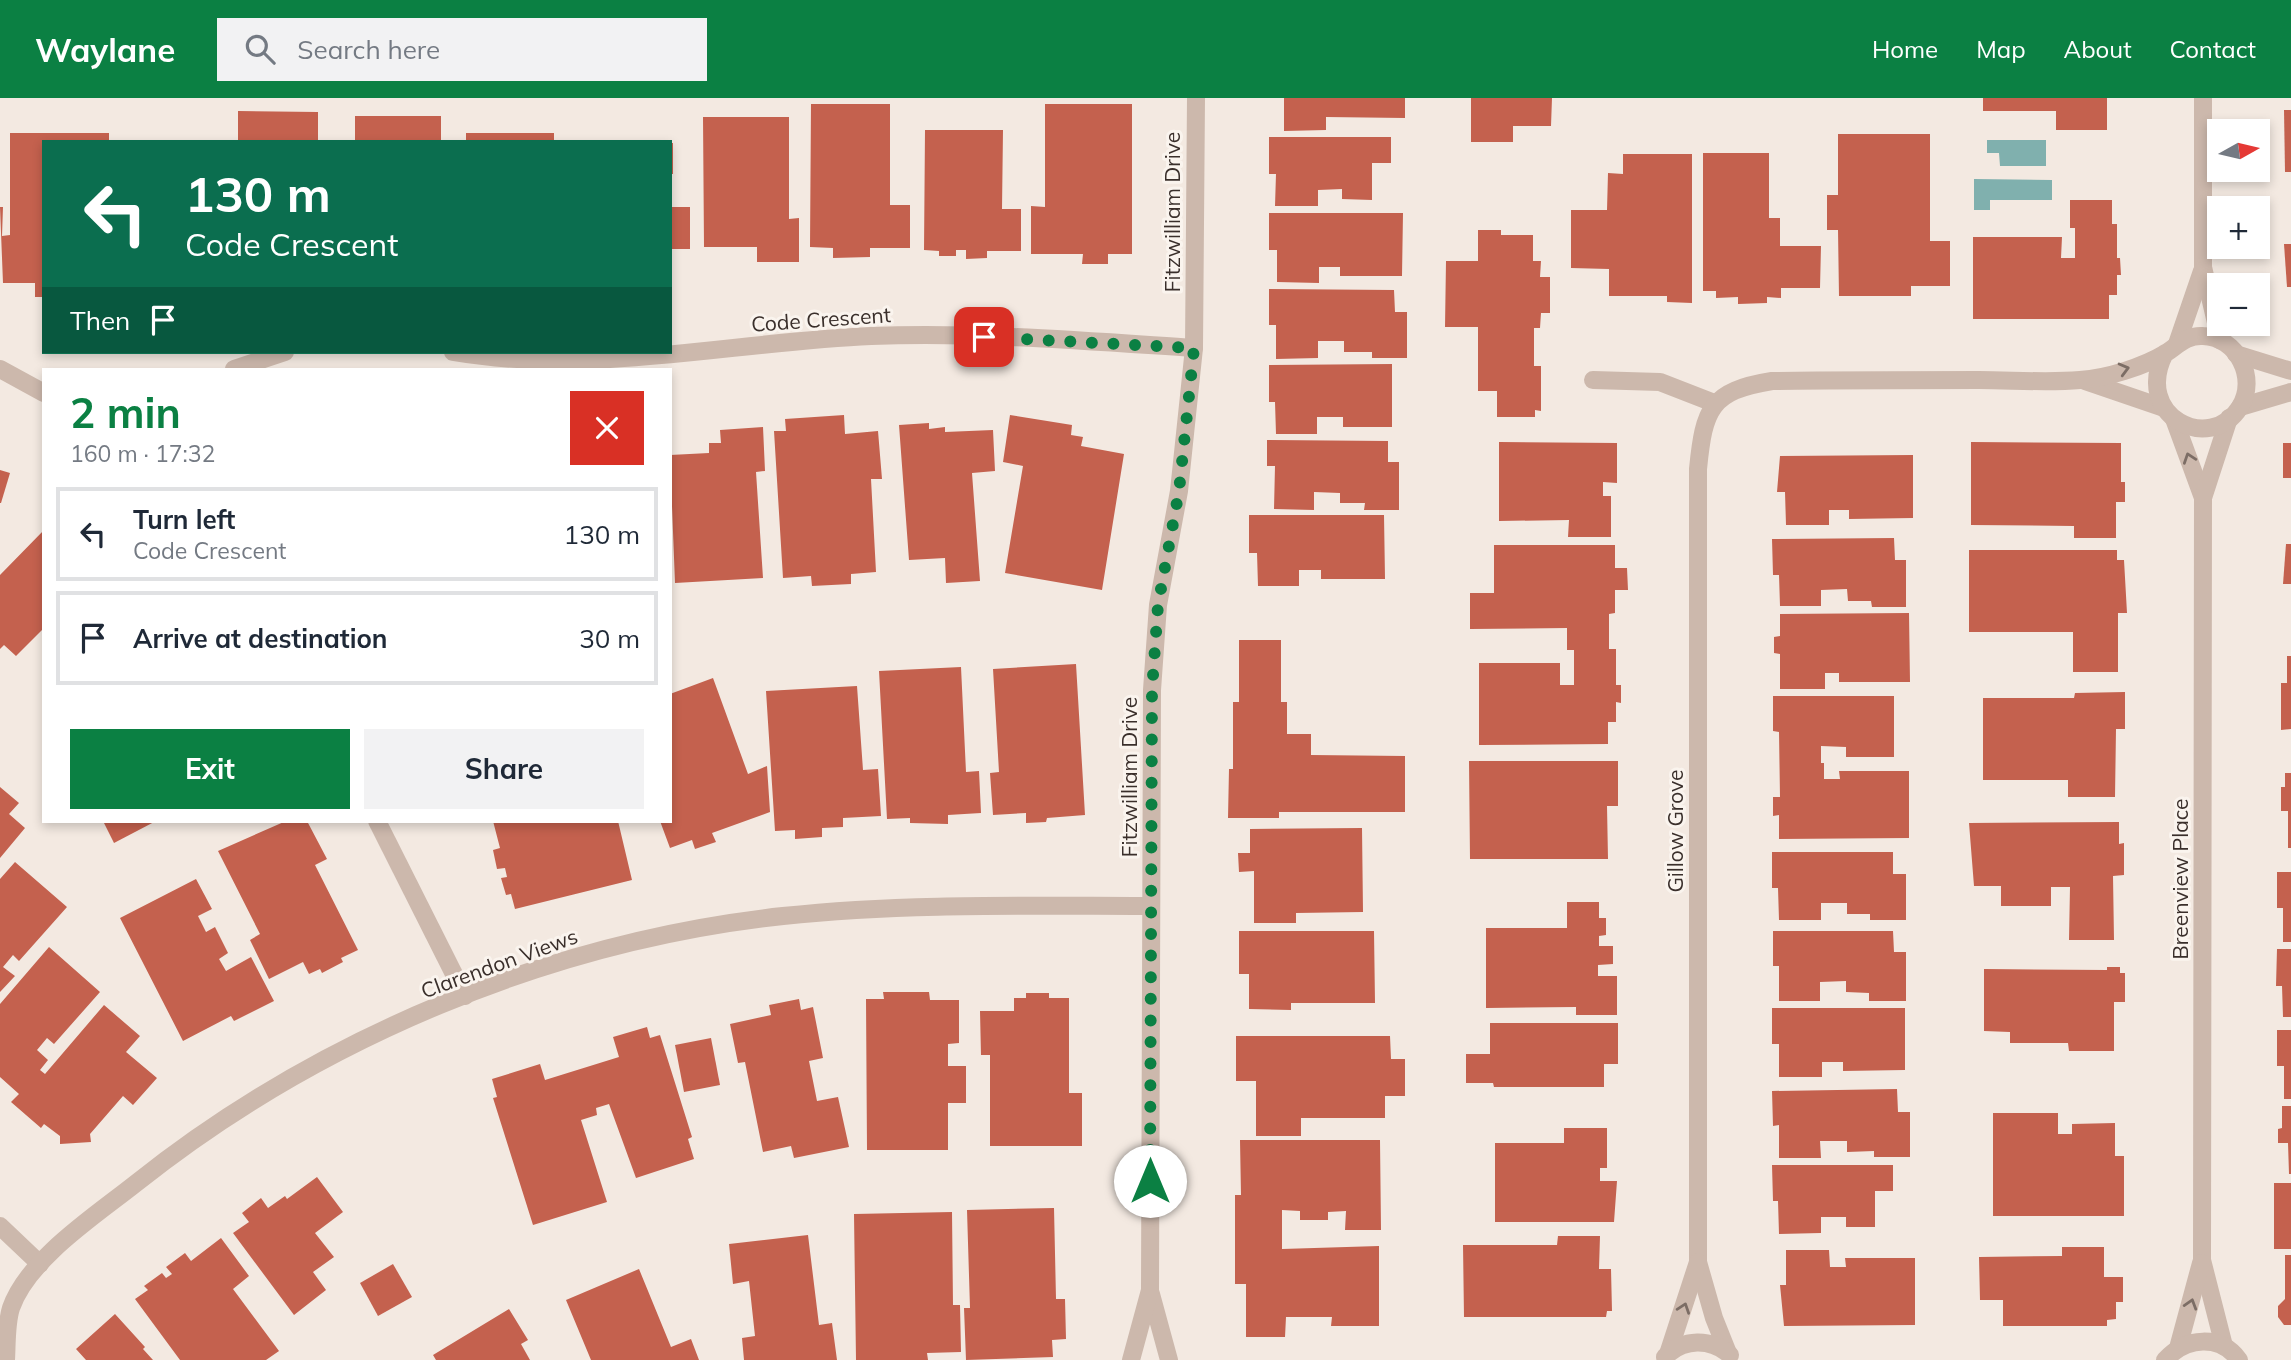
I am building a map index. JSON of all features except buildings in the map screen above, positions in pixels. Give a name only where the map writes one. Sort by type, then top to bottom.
[{"type":"street","name":"Fitzwilliam Drive","points":[[1131,1360],[1150,1290],[1152,690],[1157,629],[1189,419],[1194,348],[1196,98]]},
{"type":"street","points":[[2203,98],[2203,267],[2220,340]]},
{"type":"street","points":[[2169,414],[2157,395],[2156,380],[2203,267]]},
{"type":"street","name":"Code Crescent","points":[[471,354],[524,360],[605,362],[871,336],[1009,337],[1194,348]]},
{"type":"street","points":[[1592,380],[1660,382],[1714,403],[1739,386],[1772,380],[2081,380],[2133,367],[2171,348],[2204,336],[2220,340],[2236,354],[2247,376],[2246,392],[2235,413]]},
{"type":"street","points":[[237,368],[279,354]]},
{"type":"street","points":[[2236,354],[2291,371]]},
{"type":"street","points":[[0,369],[42,392]]},
{"type":"street","points":[[2081,380],[2201,428],[2216,426],[2235,413],[2291,392]]},
{"type":"street","name":"Gillow Grove","points":[[1714,403],[1702,431],[1698,469],[1698,1262],[1714,1318],[1734,1358]]},
{"type":"street","name":"Breenview Place","points":[[2224,1346],[2202,1260],[2203,498],[2235,413]]},
{"type":"street","name":"Breenview Place","points":[[2169,414],[2203,498]]},
{"type":"street","points":[[378,823],[466,996]]},
{"type":"street","name":"Clarendon Views","points":[[6,1360],[11,1309],[22,1286],[40,1264],[74,1233],[163,1161],[307,1070],[371,1037],[466,996],[530,972],[643,940],[783,916],[961,906],[1151,906]]},
{"type":"street","points":[[0,1226],[40,1264]]},
{"type":"street","name":"Breenview Place","points":[[2168,1356],[2202,1260]]},
{"type":"street","name":"Gillow Grove","points":[[1665,1357],[1698,1262]]},
{"type":"street","name":"Fitzwilliam Drive","points":[[1150,1290],[1169,1360]]},
{"type":"street","points":[[2168,1356],[2201,1341],[2224,1346],[2239,1360]]},
{"type":"street","points":[[1665,1357],[1680,1346],[1694,1342],[1709,1343],[1734,1358]]},
{"type":"water","points":[[1987,140],[2046,140],[2046,166],[2000,166],[1999,153],[1987,153]]},
{"type":"water","points":[[1974,179],[2052,180],[2052,200],[1990,200],[1990,210],[1974,210]]},
{"type":"route","points":[[984,337],[1194,348],[1189,419],[1179,491],[1158,605],[1152,690],[1150,1181]]}]
